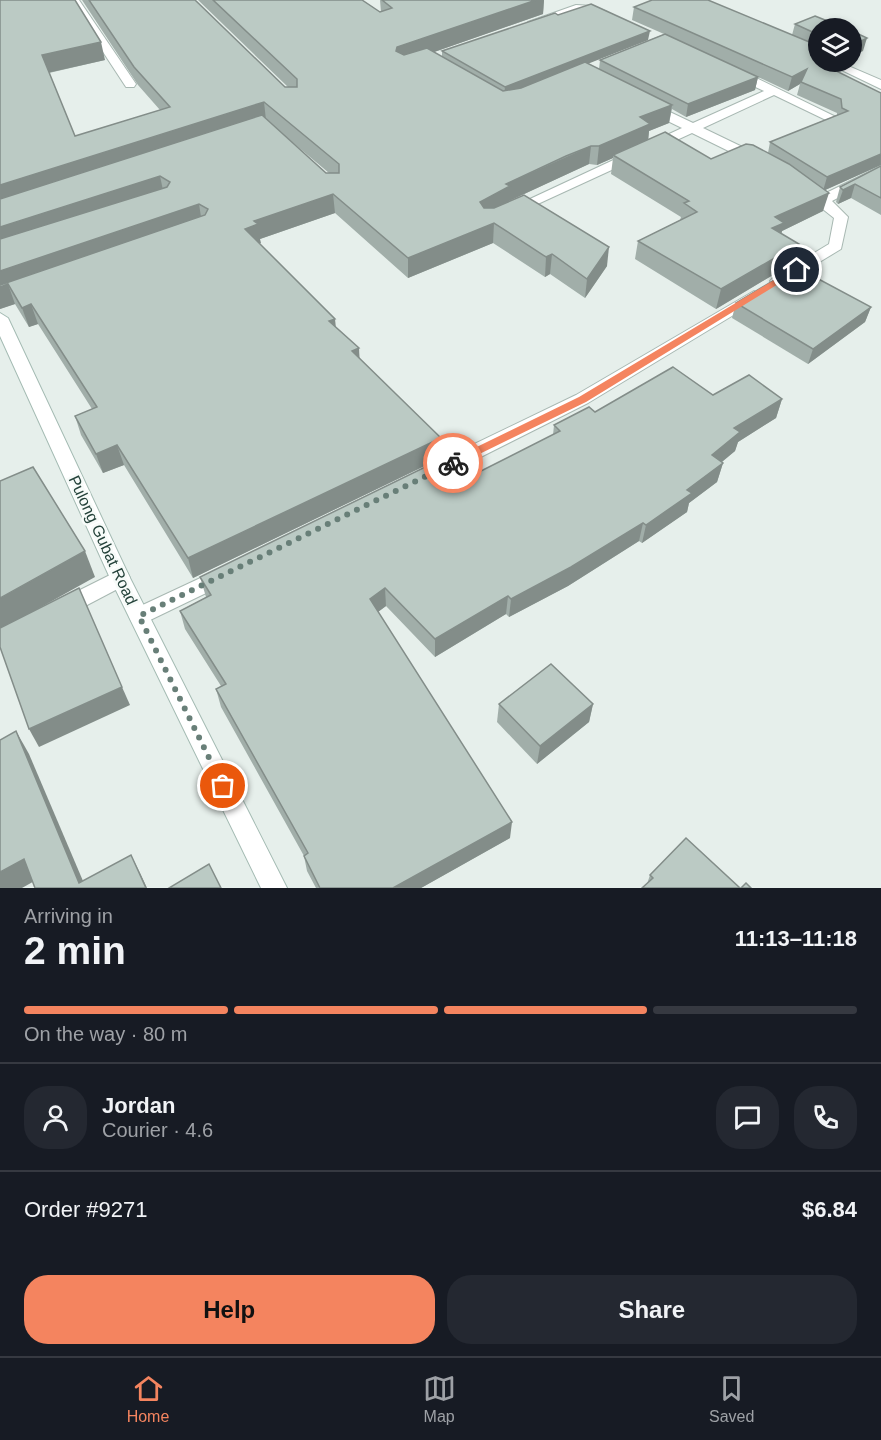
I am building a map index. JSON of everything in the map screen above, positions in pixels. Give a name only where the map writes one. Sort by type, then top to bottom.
[{"type":"street","points":[[74,0],[130,84]]},
{"type":"street","points":[[522,26],[577,8],[592,7],[611,17]]},
{"type":"street","points":[[726,68],[832,118]]},
{"type":"street","points":[[853,72],[881,85]]},
{"type":"street","points":[[498,217],[774,91]]},
{"type":"street","points":[[631,97],[770,166]]},
{"type":"street","points":[[824,200],[881,170]]},
{"type":"street","points":[[424,477],[582,399],[836,246],[841,217],[824,200],[788,178]]},
{"type":"street","name":"Pulong Gubat Road","points":[[0,318],[120,578],[274,888]]},
{"type":"street","points":[[139,616],[234,570]]},
{"type":"street","points":[[50,615],[120,578]]},
{"type":"building","points":[[0,0],[75,0],[101,42],[42,55],[75,136],[170,107],[134,67],[89,0],[195,0],[285,87],[297,87],[297,79],[213,0],[362,0],[380,12],[392,8],[382,0],[536,0],[397,47],[396,51],[404,55],[427,48],[503,91],[521,88],[585,62],[672,105],[640,117],[650,124],[599,146],[591,146],[566,156],[506,184],[510,186],[480,202],[484,208],[494,208],[524,195],[609,247],[587,279],[552,254],[546,257],[494,223],[408,258],[333,194],[254,221],[258,224],[245,229],[335,319],[329,321],[359,348],[352,351],[441,438],[188,558],[117,445],[96,454],[75,416],[97,407],[31,304],[22,308],[8,284],[0,287],[0,285],[205,215],[208,209],[199,204],[0,271],[0,239],[167,187],[170,182],[160,176],[0,227],[0,199],[262,115],[326,173],[339,173],[339,164],[264,102],[0,185]]},
{"type":"building","points":[[652,0],[708,0],[808,41],[808,72],[838,72],[881,93],[881,154],[827,177],[770,142],[848,111],[842,108],[841,99],[801,82],[807,69],[792,77],[634,7]]},
{"type":"building","points":[[591,4],[650,31],[505,87],[442,51],[555,13],[558,15]]},
{"type":"building","points":[[808,19],[808,30],[795,24]]},
{"type":"building","points":[[665,34],[758,77],[688,104],[600,60]]},
{"type":"building","points":[[665,132],[711,159],[746,144],[753,145],[789,164],[829,193],[775,217],[784,223],[772,228],[799,244],[721,289],[638,241],[697,212],[684,203],[689,201],[613,155]]},
{"type":"building","points":[[881,166],[881,198],[855,184],[843,190],[840,187]]},
{"type":"building","points":[[796,267],[871,307],[813,349],[736,303]]},
{"type":"building","points":[[673,367],[713,395],[749,375],[782,399],[734,428],[740,432],[712,455],[723,463],[687,490],[692,493],[646,525],[643,523],[571,567],[511,599],[508,596],[435,639],[385,588],[370,599],[512,822],[393,888],[320,888],[304,856],[308,853],[216,689],[226,684],[180,611],[211,595],[200,577],[454,453],[477,473],[560,431],[554,425],[589,407],[595,412]]},
{"type":"building","points":[[33,467],[85,551],[0,598],[0,481]]},
{"type":"building","points":[[79,588],[122,687],[29,729],[0,647],[0,628]]},
{"type":"building","points":[[551,664],[593,704],[540,746],[499,704]]},
{"type":"building","points":[[16,731],[79,883],[131,855],[146,888],[35,888],[24,859],[0,872],[0,740]]},
{"type":"building","points":[[686,838],[740,888],[642,888],[653,878],[650,875]]},
{"type":"building","points":[[209,864],[221,888],[169,888]]},
{"type":"building","points":[[746,883],[751,888],[741,888]]},
{"type":"way so far","points":[[223,786],[139,616],[453,463]]},
{"type":"route","points":[[453,463],[582,399],[797,270]]}]
